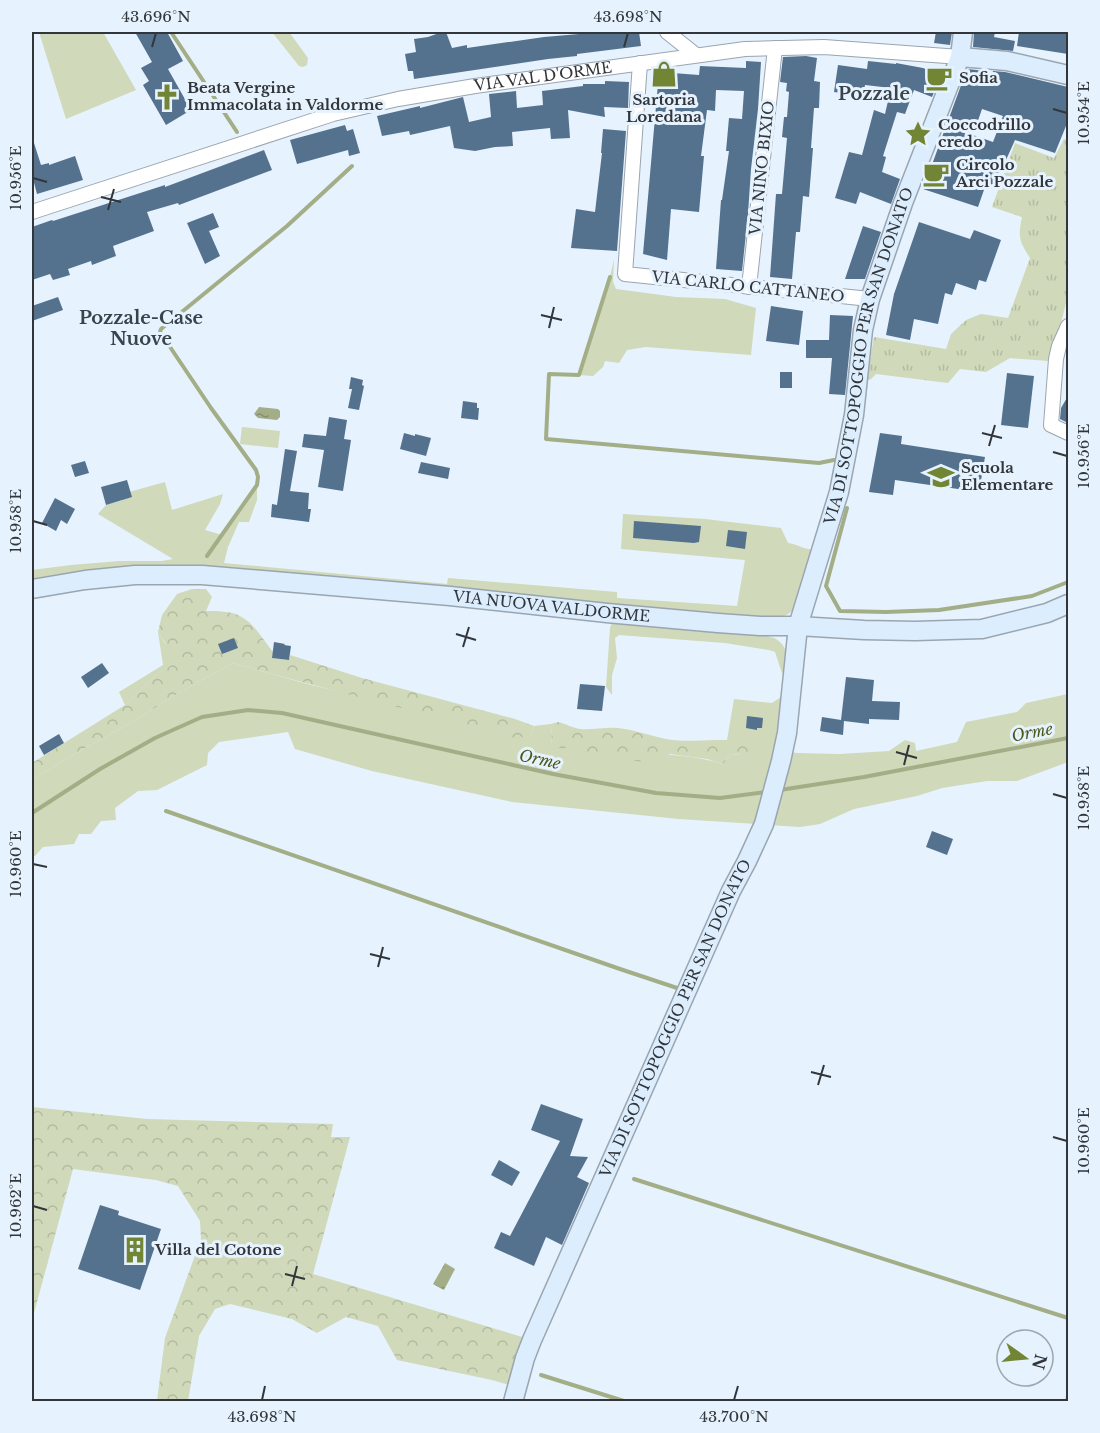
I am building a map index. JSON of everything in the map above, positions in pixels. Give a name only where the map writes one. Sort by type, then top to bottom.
[{"type":"street","points":[[667,32],[696,55]]},
{"type":"street","name":"VIA DI SOTTOPOGGIO PER SAN DONATO","points":[[513,1401],[529,1349],[726,902],[764,824],[787,733],[798,626],[839,492],[852,424],[862,330],[870,299],[903,203],[960,57],[963,32]]},
{"type":"street","name":"VIA VAL D'ORME","points":[[32,212],[333,114],[398,99],[475,86],[696,55],[745,49],[824,47],[1007,61],[1068,75]]},
{"type":"street","name":"VIA NINO BIXIO","points":[[749,287],[775,48]]},
{"type":"street","name":"VIA CARLO CATTANEO","points":[[640,63],[625,274],[870,299]]},
{"type":"street","points":[[1068,326],[1056,359],[1051,425],[1068,433]]},
{"type":"street","points":[[1056,359],[1068,367]]},
{"type":"street","name":"VIA NUOVA VALDORME","points":[[32,589],[84,580],[135,575],[202,575],[450,596],[718,623],[915,631],[982,629],[1036,616],[1068,604]]},
{"type":"green space","points":[[39,32],[103,32],[136,90],[66,119]]},
{"type":"green space","points":[[272,32],[289,32],[308,58],[307,65],[299,66]]},
{"type":"green space","points":[[1064,139],[1068,141],[1068,295],[1048,361],[1010,358],[986,372],[960,369],[948,383],[876,374],[866,381],[874,337],[946,349],[951,334],[966,320],[981,314],[1008,318],[1030,258],[1020,239],[1022,217],[992,207],[1015,143],[1054,158]]},
{"type":"green space","points":[[614,259],[613,282],[616,289],[676,297],[725,299],[756,308],[751,355],[646,347],[627,350],[619,363],[605,361],[603,367],[593,376],[579,375]]},
{"type":"green space","points":[[242,427],[280,431],[278,448],[240,444]]},
{"type":"green space","points":[[165,482],[172,510],[223,494],[205,530],[222,535],[257,485],[257,500],[249,522],[239,522],[224,563],[447,584],[448,578],[617,592],[617,598],[737,606],[745,560],[621,549],[623,514],[705,519],[781,528],[788,543],[807,549],[821,548],[804,592],[791,612],[772,619],[736,624],[202,575],[32,589],[32,570],[120,561],[173,559],[98,514],[106,505],[123,500],[122,494]]},
{"type":"green space","points":[[192,589],[206,589],[212,597],[206,611],[232,613],[250,623],[273,652],[272,658],[289,660],[290,655],[362,678],[515,719],[534,726],[531,736],[515,738],[233,663],[32,780],[32,763],[125,705],[157,674],[182,659],[168,647],[158,632],[162,615],[177,594]]},
{"type":"green space","points":[[612,622],[772,637],[780,642],[785,650],[788,659],[788,673],[782,673],[775,652],[769,650],[725,643],[619,635],[615,638],[617,658],[612,675],[612,695],[606,687]]},
{"type":"green space","points":[[158,632],[164,642],[183,659],[157,674],[125,705],[119,692],[163,665]]},
{"type":"green space","points":[[233,663],[311,685],[531,736],[534,726],[551,724],[552,748],[571,748],[583,756],[671,755],[723,764],[731,754],[742,755],[748,742],[727,740],[734,699],[772,703],[781,697],[784,710],[783,750],[796,753],[840,754],[889,751],[905,740],[915,743],[916,751],[957,742],[966,722],[1017,712],[1026,703],[1068,694],[1068,762],[1017,781],[987,781],[942,788],[917,796],[854,809],[820,824],[800,827],[679,819],[512,802],[372,771],[295,749],[288,732],[219,742],[208,753],[207,765],[157,790],[138,791],[115,808],[116,820],[101,821],[91,834],[79,834],[74,844],[43,847],[32,857],[32,780]]},
{"type":"green space","points":[[558,722],[580,729],[625,729],[672,740],[730,740],[759,746],[755,753],[731,754],[723,764],[707,759],[670,754],[656,763],[582,756],[571,748],[552,748],[551,724]]},
{"type":"green space","points":[[32,1107],[147,1119],[333,1124],[331,1137],[350,1137],[313,1274],[532,1340],[516,1387],[397,1360],[378,1326],[346,1317],[317,1333],[292,1319],[230,1304],[215,1309],[199,1336],[188,1401],[157,1401],[165,1338],[201,1239],[200,1221],[178,1186],[156,1180],[73,1169],[34,1313],[32,1312]]},
{"type":"water","points":[[259,407],[278,409],[280,417],[277,420],[258,418],[254,414]]},
{"type":"water","points":[[445,1263],[455,1269],[444,1290],[433,1284]]},
{"type":"building","points":[[135,32],[167,32],[183,61],[168,69],[191,110],[166,125],[143,85],[149,81],[141,68],[152,62]]},
{"type":"building","points":[[446,32],[452,48],[579,34],[579,32],[639,32],[641,46],[414,79],[413,71],[408,71],[405,54],[416,52],[414,39]]},
{"type":"building","points":[[936,32],[952,32],[950,45],[934,43]]},
{"type":"building","points":[[974,32],[995,32],[994,37],[1015,41],[1013,51],[973,47]]},
{"type":"building","points":[[1019,32],[1068,32],[1068,54],[1017,46]]},
{"type":"building","points":[[783,57],[817,58],[814,81],[820,82],[819,108],[814,108],[809,197],[803,196],[800,232],[796,232],[792,279],[770,277],[776,194],[782,194],[787,138],[782,137],[784,117],[787,117],[789,92],[786,91],[787,83],[780,82]]},
{"type":"building","points":[[746,61],[761,62],[742,271],[716,269],[721,200],[729,151],[726,151],[729,118],[742,119],[744,91],[716,90],[715,111],[707,110],[701,156],[704,156],[699,212],[671,209],[667,260],[643,254],[659,72],[699,75],[700,66],[746,68]]},
{"type":"building","points":[[868,61],[923,68],[941,75],[932,97],[914,90],[905,114],[897,112],[883,156],[886,157],[882,172],[900,179],[891,204],[860,192],[856,204],[835,198],[849,152],[862,155],[874,110],[885,114],[891,88],[865,85],[863,96],[834,92],[838,65],[867,69]]},
{"type":"building","points":[[967,69],[992,75],[993,71],[1005,72],[1068,87],[1068,121],[1055,153],[1015,140],[993,189],[985,187],[978,207],[923,189]],"holes":[[[982,109],[1003,116],[993,142],[973,135]]]},
{"type":"building","points":[[605,81],[629,82],[628,108],[604,107],[605,117],[568,110],[570,138],[551,139],[550,128],[512,132],[513,146],[475,151],[454,148],[450,126],[410,135],[409,131],[382,136],[377,116],[463,97],[469,122],[491,117],[489,94],[516,91],[517,108],[543,105],[542,91],[583,86],[583,84],[605,84]]},
{"type":"building","points":[[345,125],[347,131],[353,129],[360,153],[349,156],[348,150],[297,164],[290,140]]},
{"type":"building","points":[[603,129],[626,131],[617,251],[571,248],[576,209],[595,212]]},
{"type":"building","points":[[32,143],[34,143],[41,165],[49,163],[49,165],[75,156],[83,180],[37,194],[32,175]]},
{"type":"building","points":[[264,150],[272,170],[179,205],[178,203],[147,212],[154,231],[113,246],[116,256],[92,265],[91,261],[68,269],[70,275],[53,280],[50,274],[32,280],[32,227],[165,185],[165,187]]},
{"type":"building","points":[[213,213],[219,227],[209,231],[220,256],[205,264],[187,223]]},
{"type":"building","points":[[919,222],[970,239],[974,230],[1001,240],[986,282],[979,280],[976,290],[956,283],[952,295],[945,293],[938,324],[914,319],[910,340],[886,335],[894,294]]},
{"type":"building","points":[[863,226],[881,232],[865,279],[845,279]]},
{"type":"building","points":[[58,297],[63,310],[32,321],[32,306]]},
{"type":"building","points":[[771,306],[803,311],[799,345],[766,341]]},
{"type":"building","points":[[830,315],[853,316],[845,395],[829,394],[832,358],[806,358],[806,340],[829,340]]},
{"type":"building","points":[[780,372],[792,372],[792,388],[780,388]]},
{"type":"building","points":[[1007,373],[1034,376],[1028,428],[1001,425]]},
{"type":"building","points":[[351,377],[363,380],[359,410],[348,408],[352,389],[349,389]]},
{"type":"building","points":[[1068,396],[1068,423],[1060,419],[1061,408]]},
{"type":"building","points":[[463,401],[477,403],[478,420],[461,418]]},
{"type":"building","points":[[329,417],[347,420],[344,439],[351,440],[343,491],[318,487],[324,450],[302,447],[304,434],[326,436]]},
{"type":"building","points":[[404,433],[431,438],[426,456],[400,449]]},
{"type":"building","points":[[880,433],[902,436],[901,444],[985,457],[979,492],[895,480],[893,495],[869,492]]},
{"type":"building","points":[[285,449],[297,451],[290,491],[309,493],[308,509],[311,509],[309,522],[271,517],[272,504],[277,505]]},
{"type":"building","points":[[85,461],[89,473],[75,477],[71,465]]},
{"type":"building","points":[[421,462],[450,468],[448,479],[418,473]]},
{"type":"building","points":[[127,480],[132,497],[106,505],[101,487]]},
{"type":"building","points":[[55,498],[75,509],[67,524],[61,520],[56,531],[42,523]]},
{"type":"building","points":[[634,521],[701,526],[699,542],[633,538]]},
{"type":"building","points":[[728,530],[747,532],[745,549],[726,546]]},
{"type":"building","points":[[234,638],[238,648],[222,654],[218,644]]},
{"type":"building","points":[[274,642],[291,646],[289,660],[272,658]]},
{"type":"building","points":[[102,663],[109,673],[88,688],[81,677]]},
{"type":"building","points":[[846,677],[874,680],[872,701],[900,702],[899,720],[869,719],[869,724],[844,721],[843,735],[820,731],[822,717],[841,720]]},
{"type":"building","points":[[580,684],[605,686],[602,711],[577,709]]},
{"type":"building","points":[[747,716],[763,718],[762,728],[757,728],[757,730],[746,728]]},
{"type":"building","points":[[59,734],[64,743],[44,755],[39,746]]},
{"type":"building","points":[[932,831],[953,839],[947,855],[926,847]]},
{"type":"building","points":[[541,1104],[583,1119],[570,1156],[588,1157],[577,1177],[589,1183],[562,1245],[546,1237],[534,1266],[494,1248],[501,1232],[510,1236],[560,1141],[531,1130]]},
{"type":"building","points":[[499,1160],[520,1172],[512,1186],[491,1175]]},
{"type":"building","name":"Villa del Cotone","points":[[100,1205],[119,1211],[118,1215],[161,1229],[140,1290],[78,1269]]},
{"type":"waterway","points":[[171,32],[237,132]]},
{"type":"waterway","points":[[207,556],[257,485],[258,477],[256,470],[160,332],[161,329],[287,226],[352,166]]},
{"type":"waterway","points":[[610,277],[579,375],[549,374],[546,439],[819,463],[834,460]]},
{"type":"waterway","points":[[847,508],[826,586],[840,611],[939,610],[1032,596],[1068,582]]},
{"type":"waterway","name":"Orme","points":[[32,813],[100,769],[155,738],[202,717],[248,710],[282,713],[553,774],[656,793],[720,798],[766,792]]},
{"type":"waterway","name":"Orme","points":[[780,790],[864,777],[1068,738]]},
{"type":"waterway","points":[[166,811],[677,988]]},
{"type":"waterway","points":[[634,1179],[1068,1318]]},
{"type":"waterway","points":[[541,1375],[627,1402]]},
{"type":"waterway","points":[[1067,1402],[1068,1396]]},
{"type":"place","name":"Sartoria Loredana","points":[[664,74]]},
{"type":"place","name":"Sofia","points":[[939,78]]},
{"type":"place","name":"Beata Vergine Immacolata in Valdorme","points":[[167,97]]},
{"type":"place","name":"Coccodrillo credo","points":[[918,134]]},
{"type":"place","name":"Circolo Arci Pozzale","points":[[936,174]]},
{"type":"place","name":"Scuola Elementare","points":[[941,477]]},
{"type":"place","name":"Villa del Cotone","points":[[135,1250]]},
{"type":"district","name":"Pozzale","points":[[874,94]]},
{"type":"district","name":"Pozzale-Case Nuove","points":[[141,328]]}]
